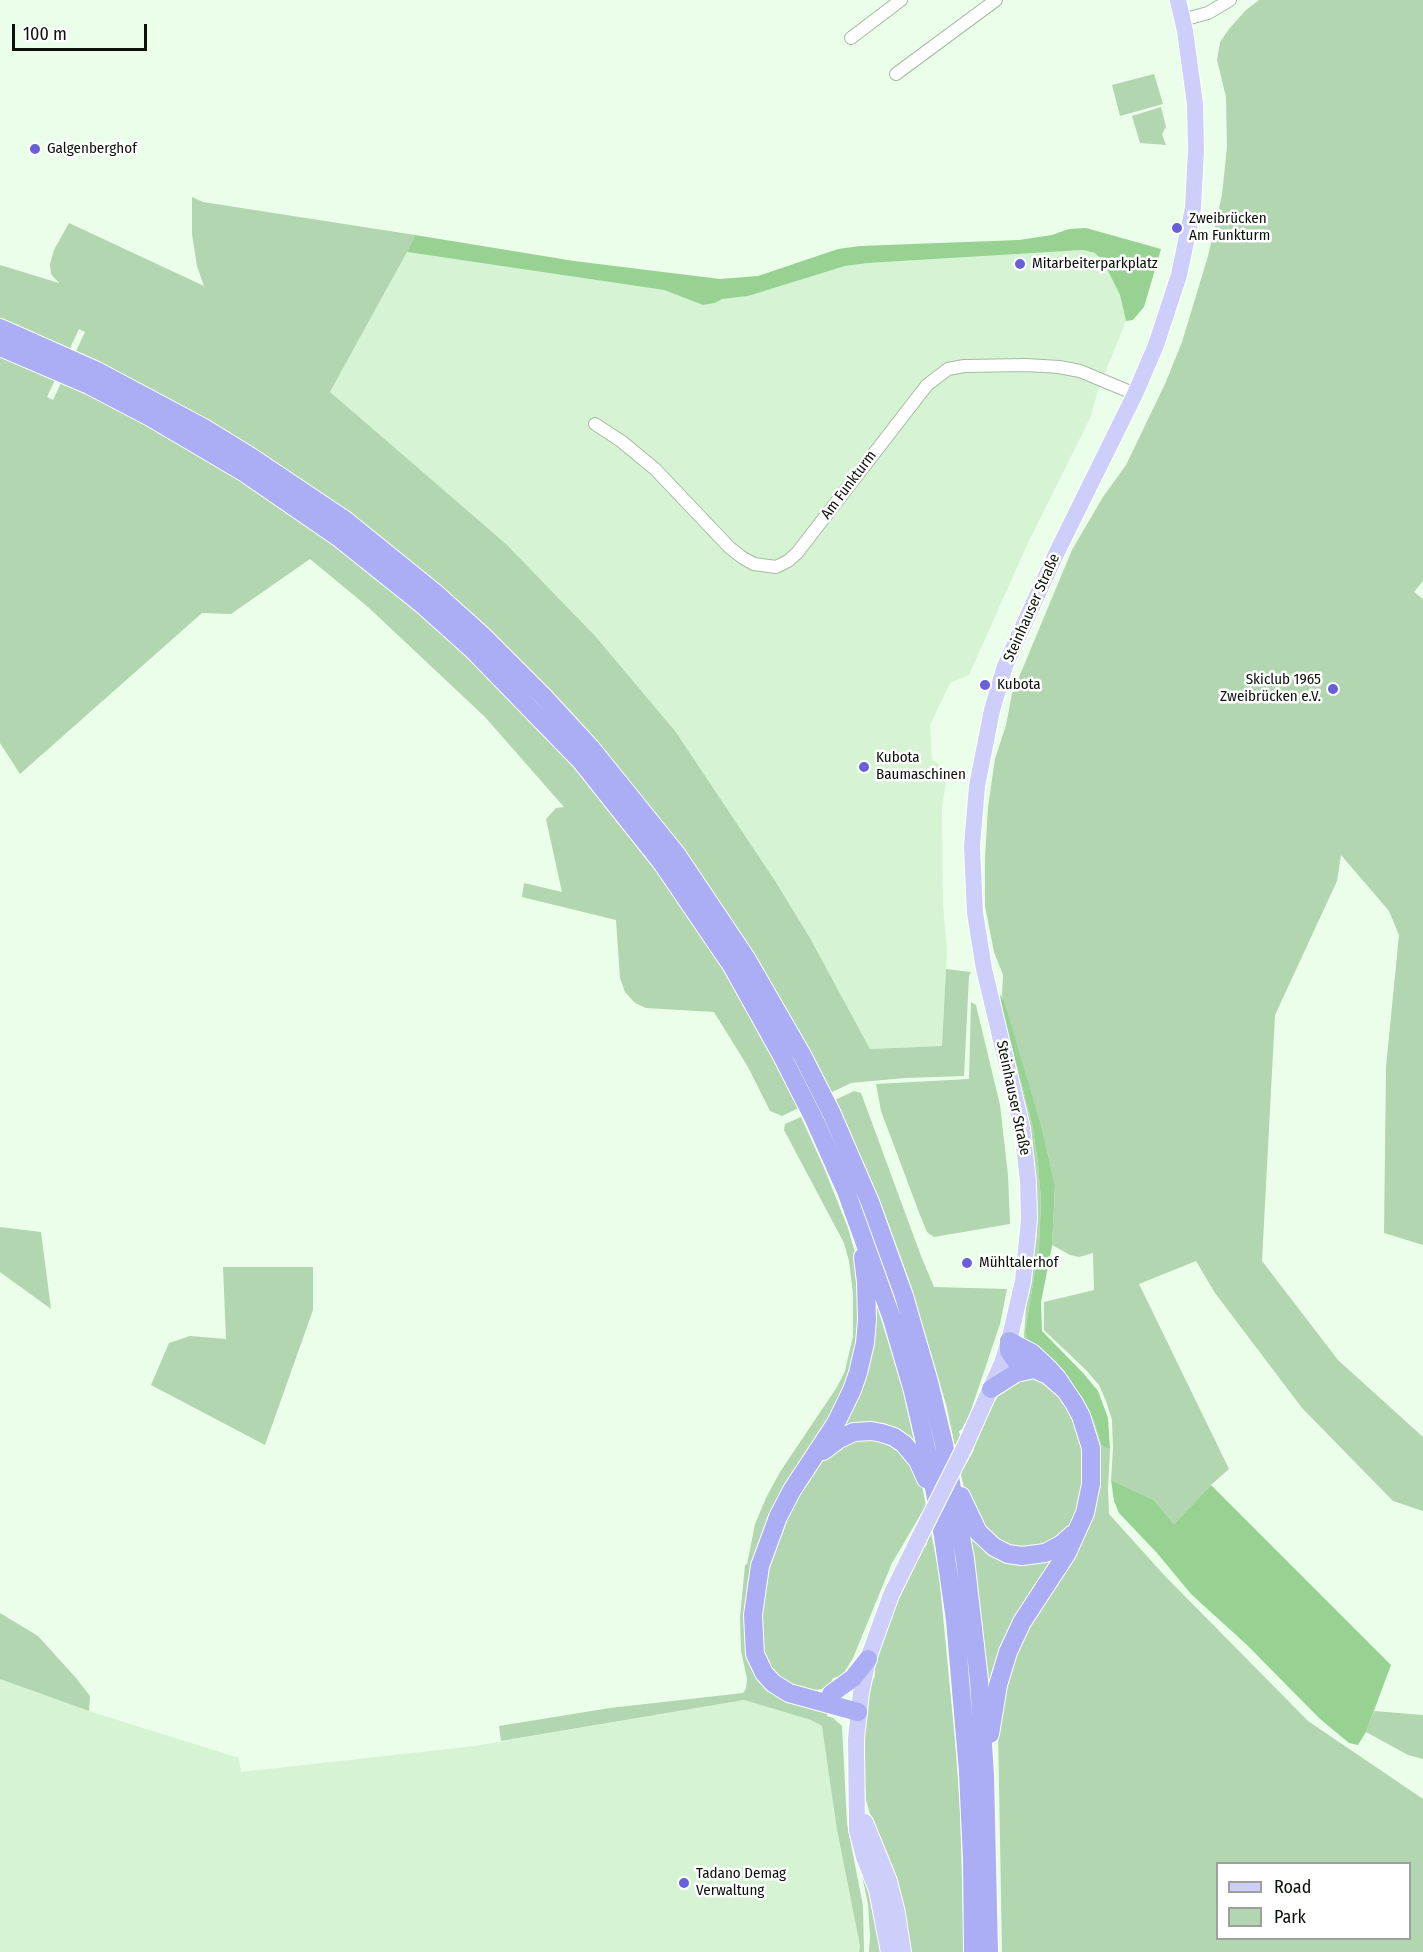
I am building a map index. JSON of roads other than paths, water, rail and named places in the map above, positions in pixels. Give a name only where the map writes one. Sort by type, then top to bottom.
[{"type":"highway","points":[[0,328],[97,371],[161,403],[251,457],[345,520],[434,592],[484,637],[544,697],[597,755],[677,855],[711,904],[777,1010],[831,1112],[870,1202],[904,1296],[929,1382],[947,1461],[966,1570],[979,1680],[985,1775],[988,1952]]},
{"type":"highway","points":[[0,346],[89,386],[150,417],[245,473],[347,544],[423,605],[472,649],[580,761],[662,862],[732,966],[803,1095],[857,1217],[892,1319],[913,1391],[944,1536],[956,1630],[968,1772],[973,1952]]},
{"type":"highway","points":[[857,1217],[867,1306],[862,1358],[844,1408],[785,1502],[770,1535],[757,1581],[753,1615],[753,1646],[759,1666],[773,1683],[796,1695],[829,1706],[858,1712]]},
{"type":"highway","points":[[985,1775],[995,1700],[1008,1652],[1022,1622],[1067,1553],[1084,1512],[1090,1491],[1092,1469],[1091,1448],[1082,1416],[1065,1390],[1057,1378],[1040,1360],[1024,1348],[1009,1341],[1009,1351],[1016,1361],[1047,1375],[1065,1390]]},
{"type":"highway","points":[[991,1389],[1016,1373],[1034,1369]]},
{"type":"highway","points":[[813,1460],[831,1444],[854,1432],[871,1431],[894,1437],[904,1444],[918,1461],[944,1536]]},
{"type":"highway","points":[[947,1461],[975,1526],[983,1538],[1000,1550],[1015,1556],[1037,1556],[1057,1548],[1076,1532]]},
{"type":"highway","points":[[831,1694],[849,1682],[868,1659]]},
{"type":"highway","points":[[796,1695],[831,1694],[849,1698],[858,1712]]},
{"type":"main road","name":"Steinhauser Straße","points":[[857,1792],[855,1753],[858,1712],[868,1659],[891,1595],[991,1389],[1009,1341],[1023,1281],[1029,1235],[1028,1181],[1022,1128],[984,969],[975,913],[972,846],[977,786],[997,690],[1014,645],[1135,394],[1156,345],[1182,264],[1196,182],[1195,104],[1178,0]]},
{"type":"main road","points":[[857,1792],[856,1815],[859,1840],[876,1890],[889,1952]]},
{"type":"main road","points":[[857,1792],[867,1831],[889,1881],[903,1952]]},
{"type":"street","points":[[851,38],[901,0]]},
{"type":"street","points":[[896,74],[996,0]]},
{"type":"street","points":[[1182,20],[1208,13],[1230,0]]},
{"type":"street","name":"Am Funkturm","points":[[595,424],[621,441],[655,469],[730,548],[754,564],[776,567],[783,565],[797,553],[927,385],[948,369],[964,366],[1059,367],[1080,371],[1135,394]]},
{"type":"place","name":"Galgenberghof","points":[[35,149]]},
{"type":"place","name":"Zweibrücken Am Funkturm","points":[[1177,228]]},
{"type":"place","name":"Mitarbeiterparkplatz","points":[[1020,264]]},
{"type":"place","name":"Kubota","points":[[985,685]]},
{"type":"place","name":"Skiclub 1965 Zweibrücken e.V.","points":[[1333,689]]},
{"type":"place","name":"Kubota Baumaschinen","points":[[864,767]]},
{"type":"place","name":"Mühltalerhof","points":[[967,1263]]},
{"type":"place","name":"Tadano Demag Verwaltung","points":[[684,1883]]}]
